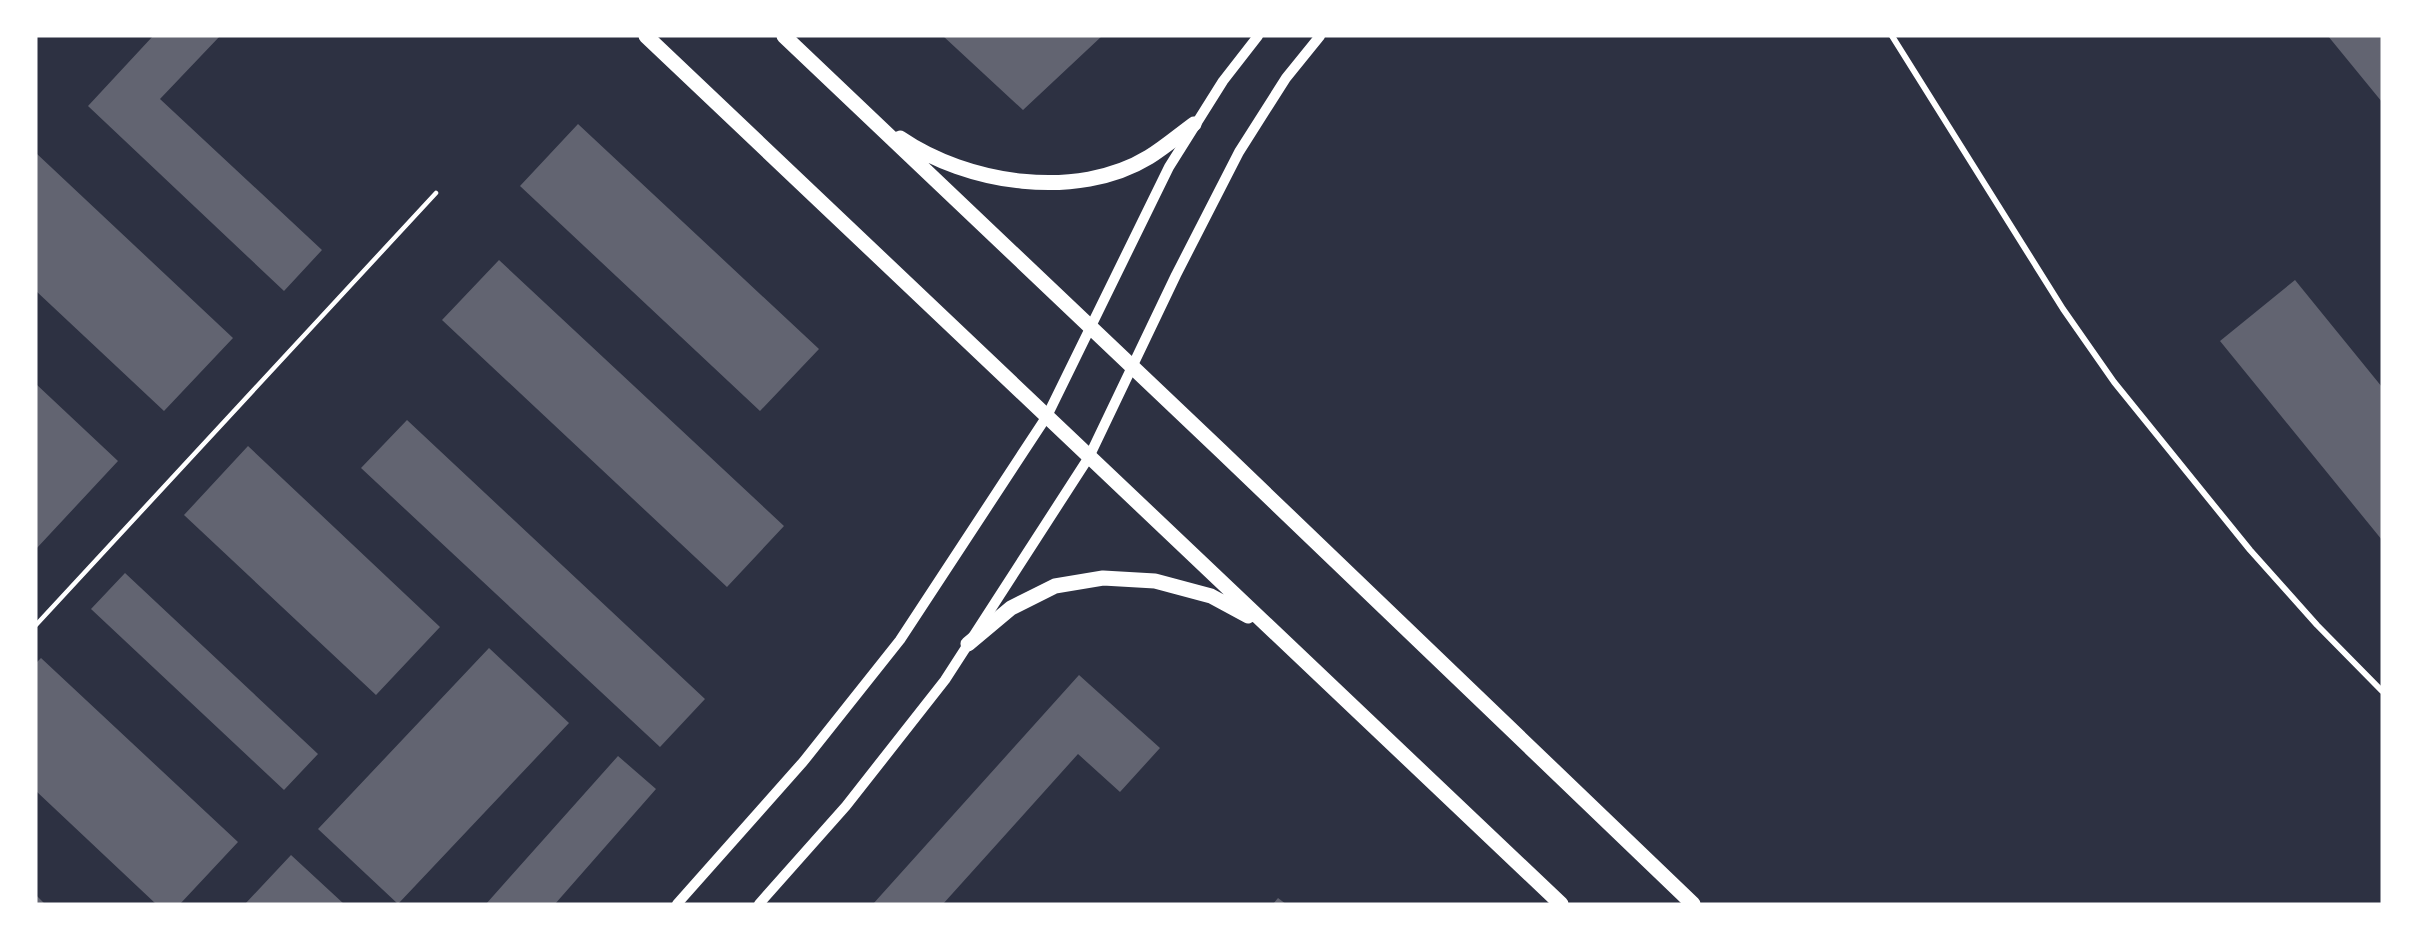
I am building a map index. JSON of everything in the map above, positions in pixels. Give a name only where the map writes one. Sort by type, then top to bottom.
[{"type":"main road","points":[[646,36],[1561,904]]},
{"type":"main road","points":[[784,36],[1693,904]]},
{"type":"main road","points":[[868,116],[905,141],[946,163],[991,177],[1031,182],[1073,181],[1110,173],[1148,158],[1194,124]]},
{"type":"main road","points":[[968,644],[1011,608],[1055,586],[1103,578],[1155,581],[1212,596],[1269,628]]},
{"type":"street","points":[[677,904],[803,762],[900,640],[1047,416],[1169,167],[1223,81],[1258,36]]},
{"type":"street","points":[[759,904],[846,806],[945,680],[1089,457],[1239,152],[1286,78],[1320,36]]},
{"type":"street","points":[[1892,36],[2063,309],[2114,382],[2250,550],[2317,625],[2382,691]]},
{"type":"lane","points":[[36,626],[436,193]]},
{"type":"building","points":[[153,36],[220,36],[160,99],[322,250],[284,291],[88,106]]},
{"type":"building","points":[[943,36],[1102,36],[1023,110]]},
{"type":"building","points":[[2328,36],[2382,36],[2382,102]]},
{"type":"building","points":[[578,124],[819,349],[760,411],[520,186]]},
{"type":"building","points":[[36,153],[233,338],[164,411],[36,291]]},
{"type":"building","points":[[499,260],[784,526],[727,587],[442,320]]},
{"type":"building","points":[[2295,280],[2382,387],[2382,540],[2220,341]]},
{"type":"building","points":[[36,384],[118,461],[36,549]]},
{"type":"building","points":[[407,420],[705,699],[660,747],[361,468]]},
{"type":"building","points":[[248,446],[440,627],[376,695],[184,515]]},
{"type":"building","points":[[125,573],[318,754],[284,790],[91,609]]},
{"type":"building","points":[[489,648],[569,723],[398,904],[318,829]]},
{"type":"building","points":[[41,658],[238,842],[180,904],[156,904],[36,791],[36,663]]},
{"type":"building","points":[[1079,675],[1160,748],[1120,792],[1078,754],[943,904],[873,904]]},
{"type":"building","points":[[618,756],[656,789],[555,904],[486,904]]},
{"type":"building","points":[[291,855],[344,904],[245,904]]},
{"type":"building","points":[[36,895],[45,904],[36,904]]},
{"type":"building","points":[[1278,898],[1286,904],[1273,904]]}]
